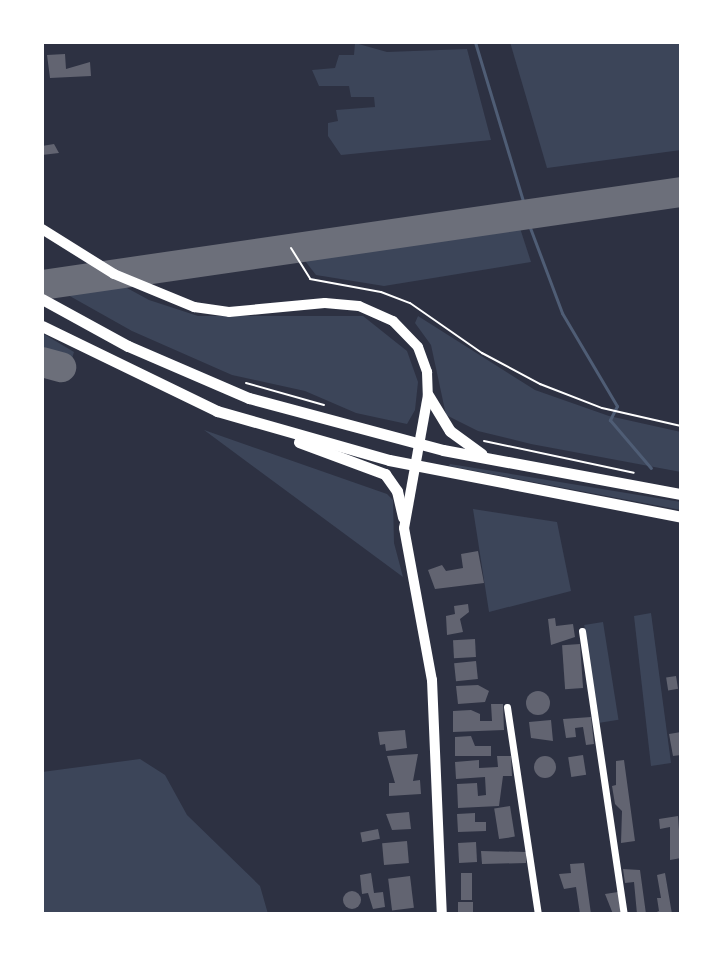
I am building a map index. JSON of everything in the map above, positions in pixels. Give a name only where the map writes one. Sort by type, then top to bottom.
[{"type":"main road","points":[[42,229],[114,274],[194,307],[256,311],[341,303],[378,312],[410,336],[424,361],[428,395],[403,517]]},
{"type":"main road","points":[[42,299],[202,381],[418,444],[681,494]]},
{"type":"main road","points":[[42,326],[134,374],[385,474],[397,491],[432,680],[442,914]]},
{"type":"main road","points":[[428,395],[450,431],[490,458]]},
{"type":"main road","points":[[263,424],[414,465],[681,517]]},
{"type":"street","points":[[582,631],[624,914]]},
{"type":"street","points":[[507,707],[538,914]]},
{"type":"path","points":[[291,248],[310,279],[381,292],[410,303],[482,353],[540,384],[602,408],[681,426]]},
{"type":"path","points":[[242,383],[330,408]]},
{"type":"path","points":[[480,441],[644,476]]},
{"type":"shaded area","points":[[510,42],[681,42],[681,150],[547,168]]},
{"type":"shaded area","points":[[355,43],[387,52],[467,49],[491,140],[341,155],[328,136],[328,123],[338,121],[336,110],[375,107],[374,97],[351,97],[349,86],[319,86],[312,70],[335,68],[339,55],[354,55]]},
{"type":"shaded area","points":[[519,225],[531,262],[384,286],[316,275],[302,257]]},
{"type":"shaded area","points":[[116,282],[149,300],[198,316],[363,316],[407,351],[418,382],[415,410],[407,424],[356,413],[305,391],[232,375],[132,331],[59,290]]},
{"type":"shaded area","points":[[418,316],[535,390],[609,416],[681,432],[681,472],[531,444],[478,431],[446,415],[431,345],[415,323]]},
{"type":"shaded area","points":[[42,333],[74,352],[71,362],[42,352]]},
{"type":"shaded area","points":[[204,430],[387,494],[393,500],[394,543],[403,577]]},
{"type":"shaded area","points":[[449,466],[681,502],[681,510]]},
{"type":"shaded area","points":[[473,509],[557,522],[571,591],[489,612]]},
{"type":"shaded area","points":[[651,613],[671,763],[651,766],[634,616]]},
{"type":"shaded area","points":[[603,622],[618,720],[600,723],[584,625]]},
{"type":"shaded area","points":[[140,759],[165,775],[187,815],[260,886],[268,914],[42,914],[42,772]]},
{"type":"building","points":[[65,54],[66,69],[90,62],[91,76],[50,78],[47,55]]},
{"type":"building","points":[[54,144],[59,153],[42,155],[42,146]]},
{"type":"building","points":[[478,551],[484,583],[435,589],[428,570],[442,565],[446,571],[463,568],[461,554]]},
{"type":"building","points":[[468,604],[469,612],[460,619],[463,632],[447,635],[446,616],[455,614],[454,606]]},
{"type":"building","points":[[555,618],[556,626],[573,624],[575,637],[551,645],[548,619]]},
{"type":"building","points":[[475,639],[476,657],[454,658],[453,640]]},
{"type":"building","points":[[580,644],[583,688],[565,689],[562,645]]},
{"type":"building","points":[[476,661],[478,679],[456,681],[454,663]]},
{"type":"building","points":[[676,676],[678,689],[668,690],[666,678]]},
{"type":"building","points":[[478,685],[489,691],[485,702],[458,704],[456,686]]},
{"type":"building","points":[[538,691],[549,698],[550,703],[543,714],[538,715],[527,708],[526,703],[533,692]]},
{"type":"building","points":[[491,704],[503,704],[504,730],[453,732],[453,711],[471,710],[480,714],[480,721],[492,721]]},
{"type":"building","points":[[591,717],[594,744],[586,745],[583,727],[575,728],[576,737],[566,738],[563,719]]},
{"type":"building","points":[[551,720],[553,741],[531,738],[529,722]]},
{"type":"building","points":[[405,730],[407,748],[386,751],[385,744],[380,745],[378,732]]},
{"type":"building","points":[[681,732],[681,755],[673,756],[669,734]]},
{"type":"building","points":[[471,736],[475,746],[491,746],[491,756],[455,756],[455,737]]},
{"type":"building","points":[[418,754],[413,781],[420,780],[421,794],[389,796],[389,783],[395,783],[387,756]]},
{"type":"building","points":[[583,755],[586,775],[571,777],[568,757]]},
{"type":"building","points":[[497,756],[511,756],[512,776],[503,776],[499,806],[458,808],[457,784],[477,783],[478,796],[486,795],[485,777],[456,779],[455,762],[479,760],[479,768],[498,767]]},
{"type":"building","points":[[545,756],[553,759],[556,767],[553,775],[545,778],[537,775],[534,767],[537,759]]},
{"type":"building","points":[[624,760],[635,841],[621,843],[622,811],[615,804],[612,786],[616,785],[616,761]]},
{"type":"building","points":[[510,806],[515,837],[499,839],[494,809]]},
{"type":"building","points":[[409,812],[411,829],[392,830],[386,814]]},
{"type":"building","points":[[475,813],[475,822],[486,822],[486,831],[458,832],[457,814]]},
{"type":"building","points":[[678,816],[681,858],[670,860],[670,827],[660,829],[659,819]]},
{"type":"building","points":[[378,829],[380,839],[362,842],[360,832]]},
{"type":"building","points":[[407,841],[409,863],[384,865],[382,843]]},
{"type":"building","points":[[476,842],[477,862],[459,863],[458,843]]},
{"type":"building","points":[[481,851],[526,852],[526,863],[482,864]]},
{"type":"building","points":[[584,863],[591,914],[580,914],[576,887],[564,889],[559,874],[571,873],[570,864]]},
{"type":"building","points":[[623,869],[640,870],[646,914],[637,914],[634,882],[625,883]]},
{"type":"building","points":[[371,873],[374,893],[383,892],[385,907],[373,909],[368,893],[362,894],[360,875]]},
{"type":"building","points":[[461,873],[472,873],[472,900],[461,900]]},
{"type":"building","points":[[665,873],[672,914],[652,914],[659,911],[657,898],[661,898],[657,875]]},
{"type":"building","points":[[410,876],[414,908],[392,910],[388,879]]},
{"type":"building","points":[[352,891],[361,900],[352,909],[343,900]]},
{"type":"building","points":[[618,892],[621,914],[613,914],[605,894]]},
{"type":"building","points":[[458,902],[473,902],[473,914],[458,914]]},
{"type":"waterway","points":[[475,42],[524,204]]},
{"type":"waterway","points":[[529,225],[562,313],[617,406],[610,420],[651,468]]},
{"type":"taxiway","points":[[42,285],[681,192]]},
{"type":"taxiway","points":[[42,362],[61,367]]}]
